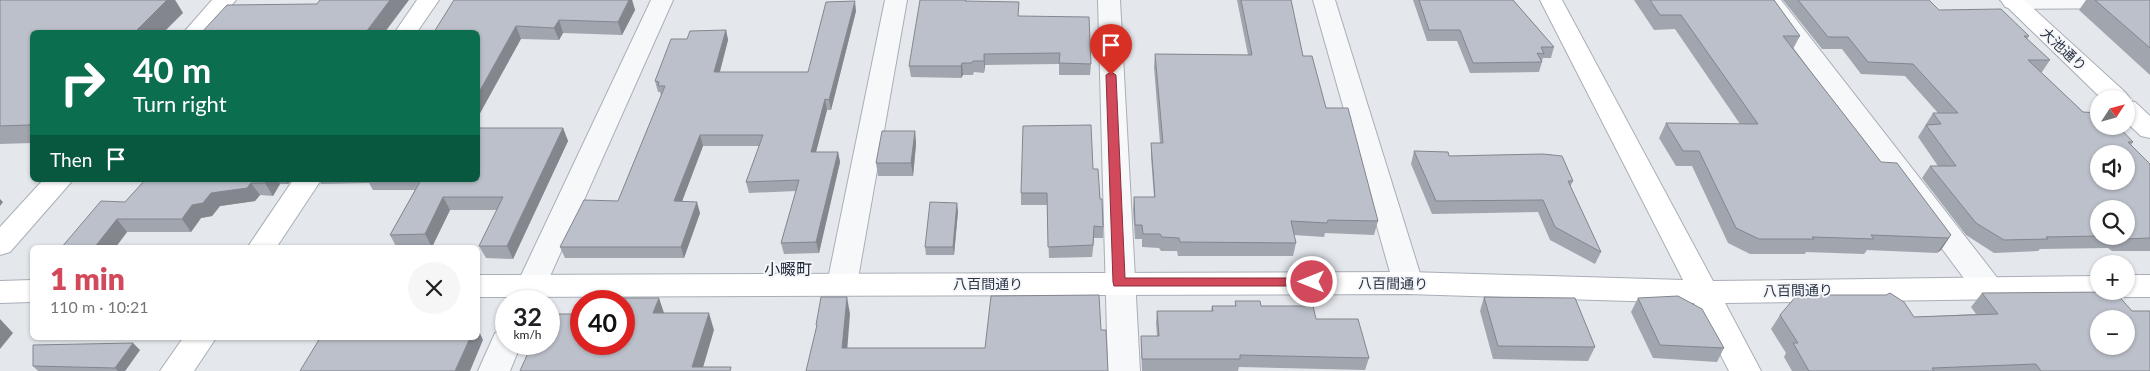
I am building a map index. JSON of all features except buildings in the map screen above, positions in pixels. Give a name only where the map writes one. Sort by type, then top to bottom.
[{"type":"street","points":[[197,30],[225,0]]},
{"type":"street","points":[[407,30],[428,0]]},
{"type":"street","points":[[528,290],[662,0]]},
{"type":"street","points":[[842,284],[896,0]]},
{"type":"street","points":[[1109,0],[1124,371]]},
{"type":"street","points":[[1324,0],[1408,282]]},
{"type":"street","points":[[1551,0],[1745,371]]},
{"type":"street","points":[[1768,0],[1988,288]]},
{"type":"street","points":[[2012,1],[2150,1]]},
{"type":"street","name":"大池通り","points":[[2012,1],[2107,90]]},
{"type":"street","points":[[2135,116],[2150,130]]},
{"type":"street","points":[[0,245],[57,182]]},
{"type":"street","points":[[263,245],[306,182]]},
{"type":"street","name":"八百間通り","points":[[560,292],[842,284],[1119,282],[1408,282],[1702,292],[2090,286]]},
{"type":"street","name":"八百間通り","points":[[480,286],[506,290]]},
{"type":"street","points":[[2135,286],[2150,286]]},
{"type":"street","points":[[0,292],[30,292]]},
{"type":"street","points":[[176,371],[199,340]]},
{"type":"street","points":[[494,371],[501,355]]},
{"type":"district","name":"小畷町","points":[[788,268]]},
{"type":"route","points":[[1111,75],[1119,282],[1312,282]]}]
